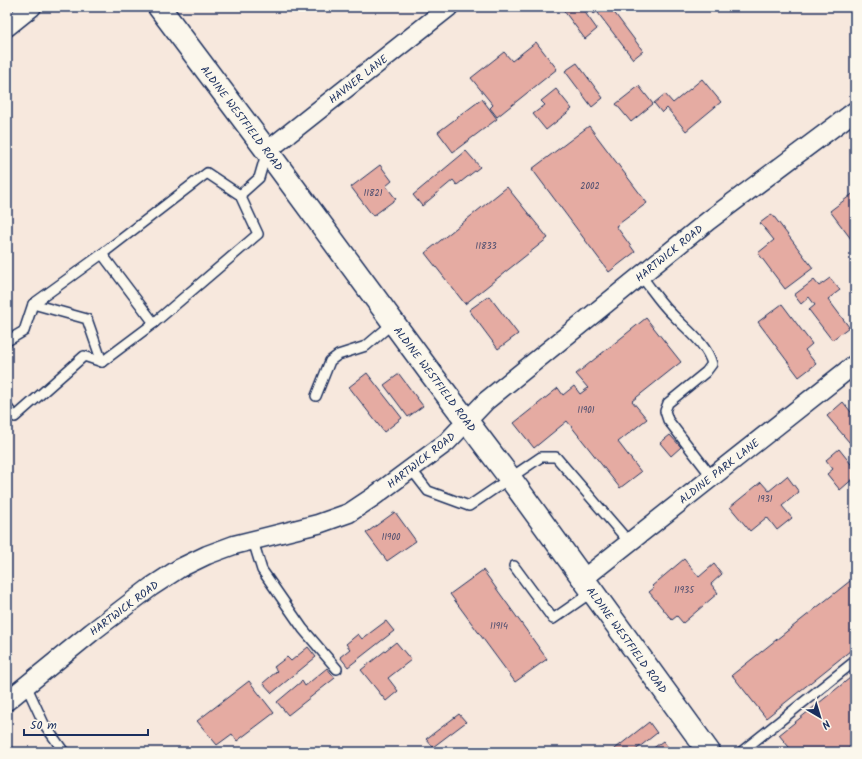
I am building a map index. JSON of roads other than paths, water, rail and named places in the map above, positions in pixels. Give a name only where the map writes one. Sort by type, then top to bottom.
[{"type":"main road","name":"ALDINE WESTFIELD ROAD","points":[[159,7],[510,478],[709,752]]},
{"type":"street","points":[[7,27],[32,7]]},
{"type":"street","name":"HAVNER LANE","points":[[267,151],[449,7]]},
{"type":"street","name":"HARTWICK ROAD","points":[[7,701],[92,632],[151,587],[180,568],[207,555],[234,545],[318,524],[349,513],[373,497],[447,442],[486,401],[708,221],[855,111]]},
{"type":"street","name":"ALDINE PARK LANE","points":[[588,585],[629,542],[855,364]]},
{"type":"lane","points":[[240,195],[260,178],[267,151]]},
{"type":"lane","points":[[7,341],[24,331],[33,304],[102,254],[207,173],[240,195],[258,234],[154,324],[102,362]]},
{"type":"lane","points":[[102,254],[154,324]]},
{"type":"lane","points":[[641,276],[671,314],[689,329],[710,356],[712,364],[706,372],[668,403],[665,411],[668,420],[712,477]]},
{"type":"lane","points":[[33,304],[87,319],[102,362]]},
{"type":"lane","points":[[316,396],[330,361],[338,355],[366,346],[394,323]]},
{"type":"lane","points":[[7,407],[15,417],[84,356],[102,362]]},
{"type":"lane","points":[[411,469],[428,491],[469,506],[541,457],[556,457],[629,542]]},
{"type":"lane","points":[[253,541],[262,570],[303,629],[337,669]]},
{"type":"lane","points":[[514,566],[553,619],[588,585]]},
{"type":"lane","points":[[741,752],[855,661]]},
{"type":"lane","points":[[26,685],[44,724],[64,752]]}]
